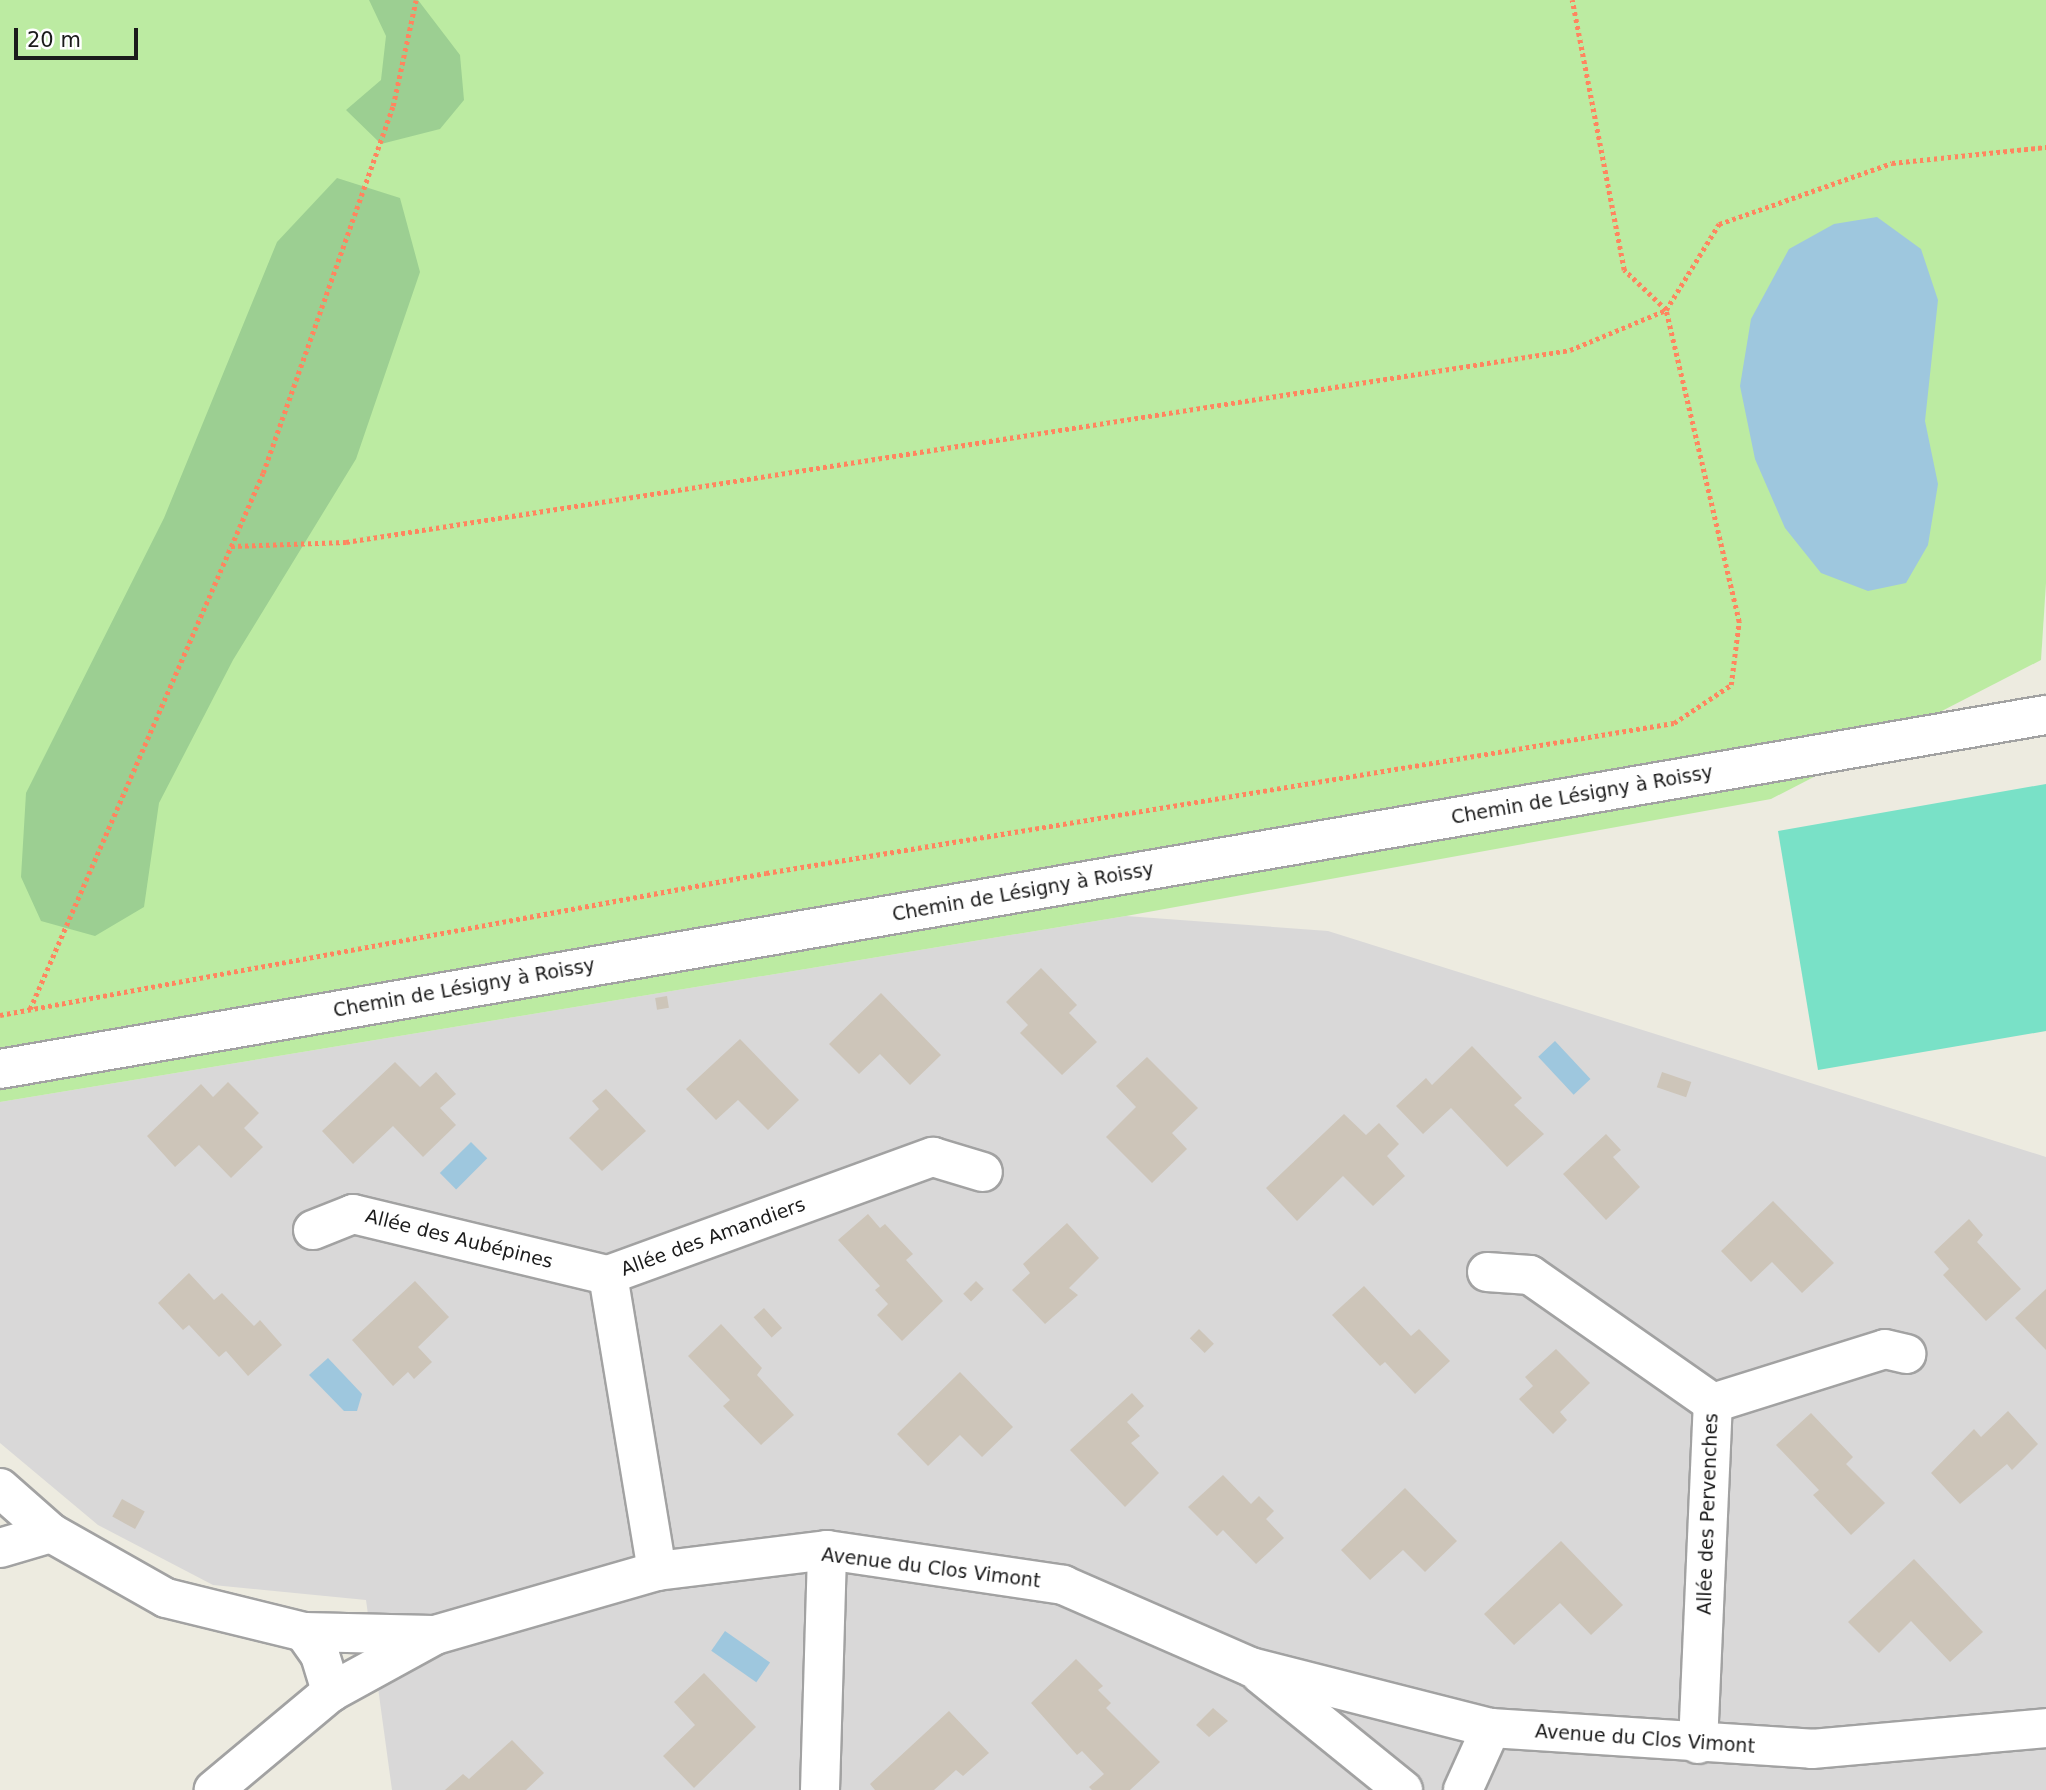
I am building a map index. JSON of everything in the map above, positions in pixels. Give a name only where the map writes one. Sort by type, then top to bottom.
[{"type":"street","name":"Chemin de Lésigny à Roissy","points":[[0,1069],[2046,715]]},
{"type":"street","name":"Allée des Amandiers","points":[[657,1571],[608,1275],[933,1157],[983,1172]]},
{"type":"street","name":"Allée des Aubépines","points":[[313,1230],[353,1214],[608,1275]]},
{"type":"street","points":[[1487,1272],[1530,1275],[1713,1403]]},
{"type":"street","name":"Allée des Pervenches","points":[[1698,1744],[1713,1403],[1885,1349],[1906,1354]]},
{"type":"street","name":"Avenue du Clos Vimont","points":[[0,1488],[51,1533],[166,1598],[304,1632],[435,1634]]},
{"type":"street","points":[[0,1548],[51,1533]]},
{"type":"street","points":[[820,1790],[827,1550]]},
{"type":"street","name":"Avenue du Clos Vimont","points":[[214,1790],[331,1692],[435,1634],[657,1571],[827,1550],[1063,1585],[1251,1667],[1491,1728],[1698,1744],[1812,1749],[2046,1728]]},
{"type":"street","points":[[304,1632],[320,1656],[331,1692]]},
{"type":"street","name":"Avenue du Clos Vimont","points":[[1251,1667],[1403,1790]]},
{"type":"street","points":[[1462,1790],[1491,1728]]},
{"type":"path","points":[[29,1009],[263,473],[393,106],[416,0]]},
{"type":"path","points":[[0,1015],[766,873],[1674,723],[1731,685],[1739,622],[1666,310],[1624,270],[1572,0]]},
{"type":"path","points":[[231,546],[346,542],[1556,352],[1666,310],[1719,224],[1892,163],[2046,146]]},
{"type":"shaded area","points":[[1126,916],[1328,931],[2046,1157],[2046,1790],[392,1790],[366,1600],[213,1585],[98,1525],[0,1443],[0,1102]]},
{"type":"green space","points":[[0,0],[2046,0],[2046,583],[2041,660],[1771,799],[1126,916],[0,1102]]},
{"type":"green space","points":[[369,0],[418,0],[460,55],[464,100],[440,129],[381,144],[346,110],[381,80],[386,36]]},
{"type":"green space","points":[[337,178],[400,198],[420,272],[356,459],[233,660],[159,803],[144,907],[95,936],[41,921],[21,877],[26,793],[164,518],[277,242]]},
{"type":"green space","points":[[2046,784],[2046,1031],[1818,1070],[1778,831]]},
{"type":"water","points":[[1877,217],[1921,249],[1938,300],[1925,421],[1938,484],[1928,545],[1906,583],[1868,591],[1821,573],[1785,528],[1755,459],[1740,386],[1751,319],[1789,249],[1834,224]]},
{"type":"water","points":[[1555,1041],[1590,1079],[1574,1095],[1538,1057]]},
{"type":"water","points":[[471,1142],[487,1158],[456,1189],[440,1173]]},
{"type":"water","points":[[328,1358],[362,1394],[357,1411],[344,1411],[309,1375]]},
{"type":"water","points":[[725,1631],[770,1663],[756,1682],[711,1651]]},
{"type":"building","points":[[1041,968],[1077,1005],[1069,1013],[1097,1042],[1062,1075],[1020,1033],[1028,1025],[1006,1002]]},
{"type":"building","points":[[881,993],[941,1055],[910,1085],[880,1054],[859,1074],[829,1044]]},
{"type":"building","points":[[667,996],[669,1008],[657,1010],[655,998]]},
{"type":"building","points":[[740,1039],[799,1100],[768,1130],[738,1100],[716,1120],[686,1089]]},
{"type":"building","points":[[1472,1046],[1522,1098],[1514,1105],[1544,1134],[1507,1167],[1451,1108],[1423,1134],[1396,1106],[1426,1078],[1432,1085]]},
{"type":"building","points":[[1147,1057],[1198,1108],[1172,1133],[1187,1149],[1152,1183],[1106,1137],[1136,1107],[1116,1086]]},
{"type":"building","points":[[395,1062],[420,1087],[436,1072],[456,1094],[440,1108],[456,1125],[423,1157],[393,1126],[353,1164],[322,1131]]},
{"type":"building","points":[[1662,1072],[1691,1082],[1686,1097],[1657,1087]]},
{"type":"building","points":[[228,1082],[259,1113],[244,1128],[263,1147],[231,1178],[199,1145],[175,1167],[147,1136],[201,1084],[213,1097]]},
{"type":"building","points":[[606,1089],[646,1131],[602,1171],[569,1138],[599,1109],[592,1101]]},
{"type":"building","points":[[1344,1114],[1366,1135],[1379,1123],[1399,1144],[1387,1156],[1405,1176],[1373,1206],[1343,1176],[1297,1221],[1266,1188]]},
{"type":"building","points":[[1606,1134],[1621,1150],[1613,1157],[1640,1187],[1606,1220],[1563,1174]]},
{"type":"building","points":[[1773,1201],[1834,1263],[1802,1293],[1772,1262],[1751,1282],[1721,1251]]},
{"type":"building","points":[[868,1214],[880,1228],[885,1224],[913,1254],[906,1260],[943,1301],[902,1341],[877,1315],[888,1304],[875,1290],[880,1286],[838,1240]]},
{"type":"building","points":[[1969,1219],[1983,1235],[1977,1242],[2021,1289],[1986,1321],[1943,1275],[1949,1269],[1934,1252]]},
{"type":"building","points":[[1067,1223],[1099,1258],[1069,1288],[1078,1295],[1045,1324],[1012,1290],[1030,1273],[1023,1264]]},
{"type":"building","points":[[189,1273],[214,1300],[222,1293],[254,1326],[260,1320],[282,1345],[248,1376],[226,1351],[219,1357],[189,1325],[183,1330],[158,1303]]},
{"type":"building","points":[[415,1281],[449,1317],[418,1347],[432,1362],[414,1379],[408,1372],[393,1386],[352,1340]]},
{"type":"building","points":[[976,1281],[984,1289],[971,1302],[963,1294]]},
{"type":"building","points":[[1364,1286],[1411,1336],[1419,1329],[1450,1361],[1415,1394],[1385,1362],[1380,1366],[1332,1315]]},
{"type":"building","points":[[2046,1289],[2046,1350],[2015,1318]]},
{"type":"building","points":[[764,1308],[782,1328],[772,1337],[754,1317]]},
{"type":"building","points":[[721,1324],[762,1368],[757,1375],[794,1415],[761,1445],[723,1406],[730,1400],[688,1356]]},
{"type":"building","points":[[1199,1329],[1214,1344],[1205,1353],[1190,1338]]},
{"type":"building","points":[[1556,1349],[1590,1383],[1560,1412],[1567,1420],[1553,1434],[1519,1399],[1533,1386],[1525,1377]]},
{"type":"building","points":[[960,1372],[1013,1427],[982,1457],[960,1435],[928,1466],[897,1434]]},
{"type":"building","points":[[1132,1393],[1144,1406],[1127,1422],[1140,1436],[1131,1443],[1159,1473],[1125,1507],[1070,1450]]},
{"type":"building","points":[[2008,1411],[2038,1444],[2012,1470],[2007,1464],[1960,1504],[1931,1473],[1974,1429],[1981,1437]]},
{"type":"building","points":[[1811,1413],[1853,1457],[1846,1464],[1885,1503],[1851,1535],[1813,1495],[1819,1490],[1776,1445]]},
{"type":"building","points":[[1223,1475],[1251,1504],[1259,1496],[1274,1511],[1266,1519],[1284,1538],[1256,1564],[1223,1530],[1217,1536],[1188,1507]]},
{"type":"building","points":[[1405,1488],[1457,1541],[1425,1572],[1403,1550],[1370,1580],[1341,1550]]},
{"type":"building","points":[[122,1499],[145,1512],[135,1529],[112,1516]]},
{"type":"building","points":[[1561,1541],[1623,1605],[1591,1635],[1560,1603],[1514,1645],[1484,1614]]},
{"type":"building","points":[[1914,1559],[1983,1632],[1950,1662],[1911,1621],[1879,1653],[1848,1622]]},
{"type":"building","points":[[1076,1659],[1103,1686],[1098,1690],[1111,1703],[1106,1708],[1160,1762],[1130,1790],[1092,1790],[1089,1787],[1104,1774],[1082,1751],[1077,1755],[1031,1703]]},
{"type":"building","points":[[704,1673],[756,1727],[694,1788],[663,1756],[695,1725],[674,1702]]},
{"type":"building","points":[[1213,1708],[1228,1721],[1209,1737],[1196,1725]]},
{"type":"building","points":[[949,1711],[989,1753],[963,1776],[956,1770],[934,1790],[875,1790],[870,1784]]},
{"type":"building","points":[[512,1740],[544,1773],[526,1790],[445,1790],[463,1774],[469,1779]]}]
